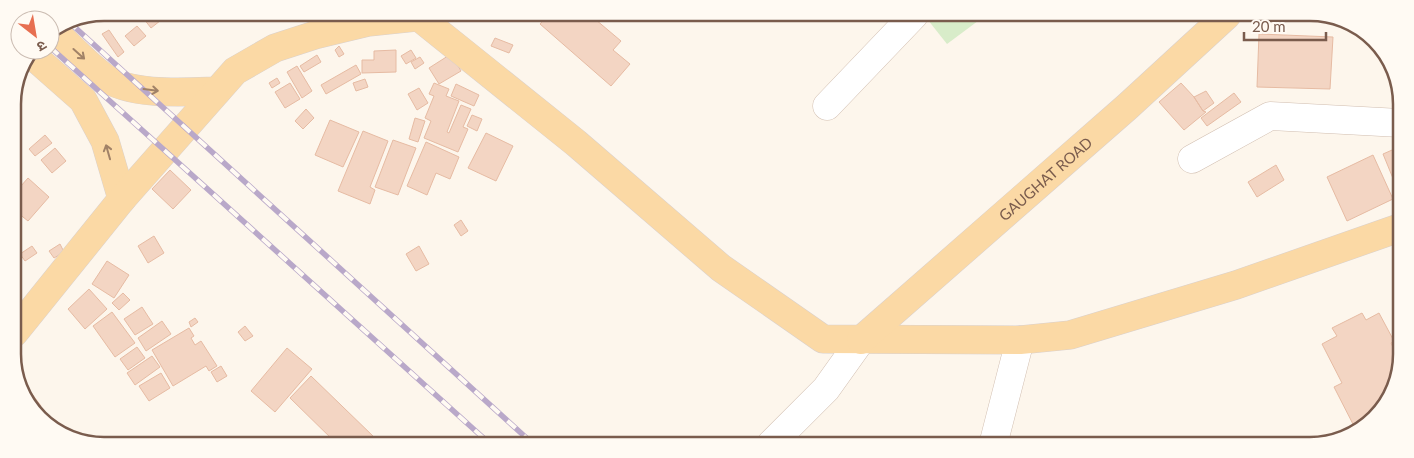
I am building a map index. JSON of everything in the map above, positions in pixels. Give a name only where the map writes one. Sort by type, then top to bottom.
[{"type":"main road","points":[[21,324],[122,198],[235,71],[275,48],[315,35],[376,21]]},
{"type":"main road","points":[[424,21],[576,143],[721,268],[823,339],[1020,340],[1070,335],[1236,285],[1393,230]]},
{"type":"main road","name":"GAUGHAT ROAD","points":[[861,340],[1127,107],[1220,21]]},
{"type":"main road","points":[[60,36],[105,77],[128,86],[170,92],[217,91]]},
{"type":"main road","points":[[38,60],[82,100],[105,140],[122,198]]},
{"type":"street","points":[[827,106],[906,21]]},
{"type":"street","points":[[1192,158],[1270,116],[1393,123]]},
{"type":"street","points":[[778,437],[826,389],[861,340]]},
{"type":"street","points":[[995,437],[1020,340]]},
{"type":"green space","points":[[929,21],[978,21],[947,44]]},
{"type":"building","points":[[146,21],[160,21],[151,28]]},
{"type":"building","points":[[543,21],[597,21],[621,41],[613,50],[630,64],[611,86],[540,24]]},
{"type":"building","points":[[137,26],[146,36],[134,46],[125,36]]},
{"type":"building","points":[[109,30],[124,52],[118,57],[102,34]]},
{"type":"building","points":[[1259,34],[1333,37],[1330,89],[1257,87]]},
{"type":"building","points":[[495,38],[513,45],[509,53],[491,46]]},
{"type":"building","points":[[339,46],[344,54],[339,57],[335,50]]},
{"type":"building","points":[[396,50],[396,72],[362,73],[362,60],[374,60],[374,51]]},
{"type":"building","points":[[411,50],[416,58],[406,64],[401,56]]},
{"type":"building","points":[[451,54],[461,71],[439,84],[429,68]]},
{"type":"building","points":[[317,55],[321,62],[304,72],[300,66]]},
{"type":"building","points":[[420,57],[424,63],[415,69],[411,62]]},
{"type":"building","points":[[356,65],[361,74],[326,94],[321,85]]},
{"type":"building","points":[[297,66],[312,91],[302,98],[287,72]]},
{"type":"building","points":[[277,78],[280,83],[272,88],[269,83]]},
{"type":"building","points":[[365,79],[368,87],[356,91],[353,83]]},
{"type":"building","points":[[290,83],[300,99],[285,108],[275,92]]},
{"type":"building","points":[[434,83],[449,89],[446,96],[459,101],[447,132],[449,133],[461,105],[471,109],[463,127],[468,129],[458,152],[424,138],[431,121],[425,118],[434,96],[429,94]]},
{"type":"building","points":[[1181,83],[1194,97],[1203,111],[1206,112],[1184,130],[1159,102]]},
{"type":"building","points":[[456,84],[479,95],[474,106],[451,96]]},
{"type":"building","points":[[419,88],[428,103],[417,110],[408,94]]},
{"type":"building","points":[[1206,91],[1214,103],[1203,111],[1194,97]]},
{"type":"building","points":[[1234,93],[1241,102],[1207,126],[1201,118]]},
{"type":"building","points":[[306,109],[314,118],[303,129],[295,121]]},
{"type":"building","points":[[472,115],[482,119],[477,131],[467,126]]},
{"type":"building","points":[[415,118],[425,121],[418,142],[409,139]]},
{"type":"building","points":[[330,120],[359,132],[343,167],[315,155]]},
{"type":"building","points":[[363,131],[388,141],[370,187],[375,190],[370,204],[338,191]]},
{"type":"building","points":[[486,133],[513,146],[496,181],[468,168]]},
{"type":"building","points":[[45,135],[52,143],[35,156],[29,149]]},
{"type":"building","points":[[393,140],[416,148],[398,195],[375,187]]},
{"type":"building","points":[[426,142],[459,157],[450,179],[436,173],[427,195],[407,186]]},
{"type":"building","points":[[55,148],[66,161],[52,173],[41,160]]},
{"type":"building","points":[[1393,150],[1393,178],[1383,154]]},
{"type":"building","points":[[1373,155],[1393,199],[1347,221],[1327,177]]},
{"type":"building","points":[[1276,165],[1284,180],[1257,197],[1248,182]]},
{"type":"building","points":[[170,170],[191,190],[173,209],[152,189]]},
{"type":"building","points":[[28,178],[49,197],[28,221],[21,215],[21,186]]},
{"type":"building","points":[[461,220],[468,231],[461,236],[454,225]]},
{"type":"building","points":[[154,236],[164,253],[148,263],[138,246]]},
{"type":"building","points":[[60,244],[64,252],[54,258],[49,251]]},
{"type":"building","points":[[32,246],[37,253],[25,261],[21,253]]},
{"type":"building","points":[[419,246],[429,264],[416,271],[406,254]]},
{"type":"building","points":[[107,261],[129,275],[114,298],[92,284]]},
{"type":"building","points":[[89,289],[107,309],[85,329],[68,309]]},
{"type":"building","points":[[123,293],[130,300],[119,310],[112,303]]},
{"type":"building","points":[[142,307],[153,324],[135,335],[124,319]]},
{"type":"building","points":[[112,312],[135,343],[115,357],[93,326]]},
{"type":"building","points":[[1362,313],[1366,320],[1379,313],[1393,339],[1391,343],[1393,347],[1392,364],[1386,385],[1379,400],[1353,425],[1334,387],[1342,383],[1322,344],[1337,336],[1332,328]]},
{"type":"building","points":[[195,318],[198,322],[191,327],[189,322]]},
{"type":"building","points":[[162,321],[171,334],[146,351],[138,338]]},
{"type":"building","points":[[245,326],[253,336],[245,341],[238,332]]},
{"type":"building","points":[[189,328],[194,336],[191,338],[195,345],[201,341],[217,366],[209,371],[206,366],[173,386],[152,350]]},
{"type":"building","points":[[137,347],[145,358],[128,370],[120,359]]},
{"type":"building","points":[[287,348],[312,369],[275,412],[251,391]]},
{"type":"building","points":[[152,356],[160,367],[135,385],[127,373]]},
{"type":"building","points":[[221,366],[227,376],[217,382],[211,372]]},
{"type":"building","points":[[161,373],[170,388],[149,401],[139,386]]},
{"type":"building","points":[[311,376],[374,437],[330,437],[290,398]]},
{"type":"railway","points":[[75,27],[525,437]]},
{"type":"railway","points":[[60,56],[482,437]]}]
